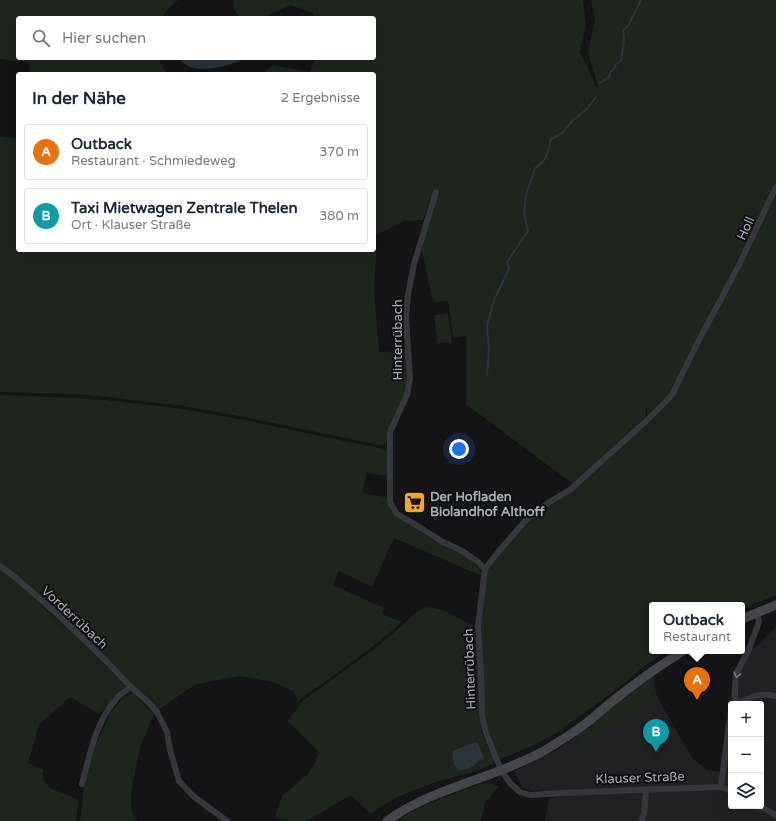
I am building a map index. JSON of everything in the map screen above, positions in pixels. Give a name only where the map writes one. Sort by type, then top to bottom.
[{"type":"main road","points":[[745,618],[776,605]]},
{"type":"main road","points":[[387,821],[397,814],[430,797],[522,762],[557,743],[585,724],[652,671],[678,654]]},
{"type":"street","name":"Holl","points":[[485,569],[526,520],[548,503],[571,489],[672,395],[723,296],[776,187]]},
{"type":"street","name":"Hinterrübach","points":[[436,192],[416,257],[408,295],[406,318],[410,380],[407,395],[390,432],[390,502],[397,514],[477,561],[485,569],[478,626],[482,714],[485,730],[501,770]]},
{"type":"street","name":"Vorderrübach","points":[[0,566],[15,577],[57,614],[150,704],[167,732],[170,750],[179,781],[193,796],[227,821]]},
{"type":"street","points":[[737,701],[735,698],[736,674],[749,649],[759,622],[757,613]]},
{"type":"street","points":[[82,784],[94,739],[104,715],[120,695],[131,687]]},
{"type":"street","points":[[744,701],[755,695],[765,694],[776,696]]},
{"type":"street","points":[[728,732],[721,787],[728,790]]},
{"type":"street","name":"Klauser Straße","points":[[501,770],[510,783],[520,792],[530,795],[721,787]]},
{"type":"street","points":[[641,821],[644,814],[646,790]]},
{"type":"street","points":[[764,809],[776,815]]},
{"type":"shaded area","points":[[0,0],[178,0],[165,12],[164,16],[16,16],[16,60],[160,60],[164,70],[166,72],[29,72],[30,63],[0,59]]},
{"type":"shaded area","points":[[234,0],[583,0],[586,24],[580,52],[597,88],[598,87],[588,52],[595,20],[591,0],[776,0],[776,185],[670,393],[647,415],[646,403],[646,416],[573,484],[466,404],[466,336],[453,338],[448,301],[433,302],[421,246],[435,203],[431,197],[423,220],[404,221],[376,235],[376,72],[310,72],[314,60],[376,60],[376,16],[314,16],[313,13],[290,5],[268,16],[240,16],[235,11]]},
{"type":"shaded area","points":[[180,60],[241,60],[225,66],[202,69],[190,67]]},
{"type":"shaded area","points":[[273,65],[310,72],[264,72]]},
{"type":"shaded area","points":[[0,137],[16,138],[16,252],[376,252],[374,290],[379,352],[406,351],[407,380],[405,395],[389,441],[383,445],[379,445],[184,406],[99,396],[0,392]]},
{"type":"shaded area","points":[[776,194],[776,595],[745,608],[745,602],[649,602],[649,654],[662,654],[613,692],[552,736],[533,746],[500,759],[487,729],[484,713],[479,627],[487,570],[527,521],[550,505],[674,396],[741,267]]},
{"type":"shaded area","points":[[448,313],[452,342],[438,343],[434,315]]},
{"type":"shaded area","points":[[0,395],[105,400],[176,408],[239,419],[383,449],[389,454],[389,476],[367,473],[362,493],[385,497],[395,515],[429,537],[470,559],[481,571],[482,576],[394,538],[372,587],[339,571],[333,585],[384,608],[382,614],[402,622],[342,670],[298,701],[293,691],[276,683],[241,676],[196,684],[158,710],[0,564]]},
{"type":"shaded area","points":[[0,569],[16,581],[125,684],[126,688],[99,714],[70,697],[39,725],[28,763],[43,770],[43,779],[50,788],[79,800],[76,821],[0,821]]},
{"type":"shaded area","points":[[426,607],[444,611],[472,625],[474,628],[478,653],[481,731],[493,756],[493,764],[477,771],[439,781],[402,795],[381,806],[371,814],[351,795],[307,821],[288,821],[275,817],[282,796],[309,773],[320,753],[287,721],[304,700],[381,644],[418,611]]},
{"type":"shaded area","points":[[776,627],[776,821],[545,821],[549,798],[599,793],[598,790],[534,791],[523,788],[514,771],[558,749],[576,736],[585,747],[619,721],[659,700],[692,758],[707,770],[720,772],[728,708],[728,809],[764,809],[764,701],[729,701],[735,671],[745,654],[755,648]]},
{"type":"shaded area","points":[[653,675],[656,693],[659,700],[619,721],[585,747],[576,736]]},
{"type":"shaded area","points":[[133,693],[154,714],[140,747],[131,793],[131,810],[137,821],[80,821],[84,786],[96,745],[110,713],[124,697]]},
{"type":"shaded area","points":[[475,742],[478,743],[484,759],[478,761],[474,766],[468,769],[458,769],[454,764],[452,756],[453,751]]},
{"type":"shaded area","points":[[490,783],[499,786],[485,802],[481,821],[397,821],[430,803],[470,788]]},
{"type":"waterway","points":[[600,83],[609,77],[610,72],[614,69],[616,64],[621,61],[624,39],[623,30],[628,26],[641,0]]},
{"type":"waterway","points":[[487,375],[489,350],[487,326],[494,300],[509,269],[507,262],[528,231],[524,213],[526,195],[535,168],[545,159],[551,139],[562,133],[573,120],[587,109],[596,97]]},
{"type":"place","name":"Der Hofladen Biolandhof Althoff","points":[[414,503]]},
{"type":"place","name":"Outback","points":[[697,700]]},
{"type":"place","name":"Taxi Mietwagen Zentrale Thelen","points":[[656,752]]}]
